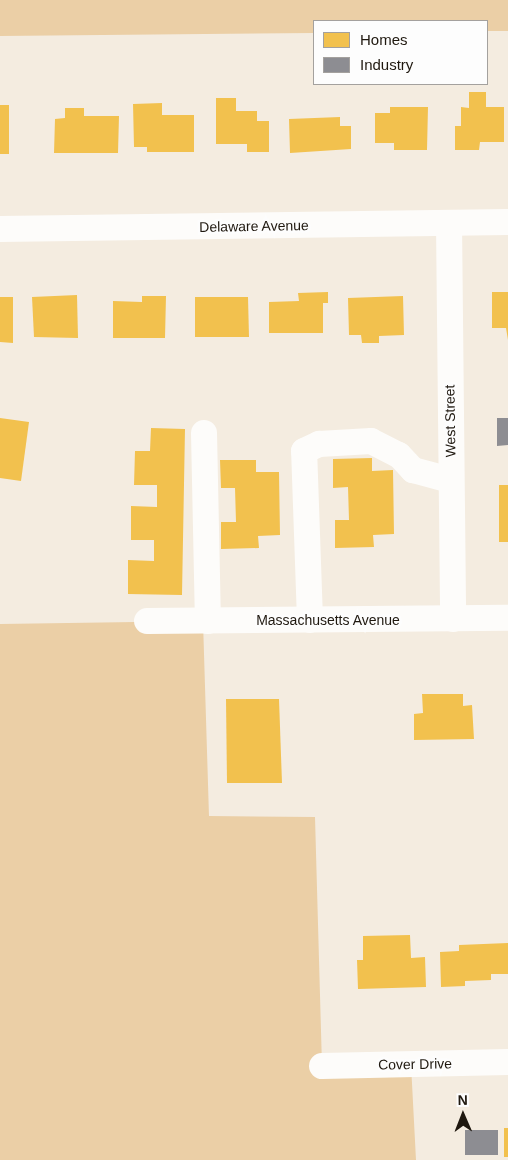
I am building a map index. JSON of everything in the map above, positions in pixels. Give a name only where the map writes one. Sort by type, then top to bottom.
[{"type":"street","name":"Delaware Avenue","points":[[0,229],[508,222]]},
{"type":"street","name":"West Street","points":[[449,223],[453,619]]},
{"type":"street","points":[[204,433],[208,621]]},
{"type":"street","points":[[310,620],[304,451],[319,444],[371,441],[399,455],[413,470],[451,480]]},
{"type":"street","name":"Massachusetts Avenue","points":[[148,621],[508,618]]},
{"type":"street","name":"Cover Drive","points":[[322,1066],[508,1062]]},
{"type":"shaded area","points":[[0,0],[508,0],[508,31],[488,31],[488,20],[313,20],[313,33],[0,36]]},
{"type":"shaded area","points":[[203,621],[209,816],[315,817],[322,1066],[411,1064],[416,1160],[0,1160],[0,624]]},
{"type":"building: Homes","points":[[469,92],[486,92],[486,107],[504,107],[504,142],[480,142],[479,150],[455,150],[455,126],[461,126],[461,107],[469,108]]},
{"type":"building: Homes","points":[[216,98],[236,98],[236,111],[257,111],[257,121],[269,121],[269,152],[247,152],[247,144],[216,144]]},
{"type":"building: Homes","points":[[162,103],[162,115],[194,115],[194,152],[147,152],[147,147],[134,147],[133,104]]},
{"type":"building: Homes","points":[[0,105],[9,105],[9,154],[0,154]]},
{"type":"building: Homes","points":[[390,107],[428,107],[427,150],[394,150],[394,143],[375,143],[375,113],[390,113]]},
{"type":"building: Homes","points":[[65,108],[84,108],[84,116],[119,116],[118,153],[54,153],[55,119],[65,118]]},
{"type":"building: Homes","points":[[340,117],[340,126],[351,126],[351,149],[290,153],[289,119]]},
{"type":"building: Homes","points":[[328,292],[328,303],[323,303],[323,333],[269,333],[269,302],[299,301],[298,293]]},
{"type":"building: Homes","points":[[492,292],[508,292],[508,340],[506,328],[492,328]]},
{"type":"building: Homes","points":[[77,295],[78,338],[34,337],[32,297]]},
{"type":"building: Homes","points":[[142,296],[166,296],[165,338],[113,338],[113,301],[142,302]]},
{"type":"building: Homes","points":[[403,296],[404,335],[379,336],[379,343],[362,343],[361,335],[349,335],[348,298]]},
{"type":"building: Homes","points":[[0,297],[13,297],[13,343],[0,342]]},
{"type":"building: Homes","points":[[195,297],[248,297],[249,337],[195,337]]},
{"type":"building: Homes","points":[[0,418],[29,422],[21,481],[0,478]]},
{"type":"building: Homes","points":[[151,428],[185,429],[182,595],[128,594],[128,560],[154,561],[154,540],[131,540],[131,506],[157,507],[157,485],[134,485],[135,451],[150,451]]},
{"type":"building: Homes","points":[[372,458],[372,471],[393,470],[394,534],[373,535],[374,547],[335,548],[335,520],[349,520],[348,487],[333,488],[333,459]]},
{"type":"building: Homes","points":[[220,460],[256,460],[256,472],[279,472],[280,535],[258,536],[259,548],[221,549],[221,522],[236,522],[235,488],[221,488]]},
{"type":"building: Homes","points":[[499,485],[508,485],[508,542],[499,542]]},
{"type":"building: Homes","points":[[422,694],[463,694],[463,706],[472,705],[474,739],[414,740],[414,714],[423,713]]},
{"type":"building: Homes","points":[[226,699],[279,699],[282,783],[227,783]]},
{"type":"building: Homes","points":[[410,935],[411,958],[425,957],[426,987],[358,989],[357,960],[363,960],[363,936]]},
{"type":"building: Homes","points":[[508,943],[508,974],[491,974],[491,980],[465,981],[465,986],[441,987],[440,952],[459,951],[459,945]]},
{"type":"building: Homes","points":[[504,1128],[508,1128],[508,1157],[504,1157]]},
{"type":"building: Industry","points":[[497,418],[508,418],[508,445],[497,446]]},
{"type":"building: Industry","points":[[465,1130],[498,1130],[498,1155],[465,1155]]}]
